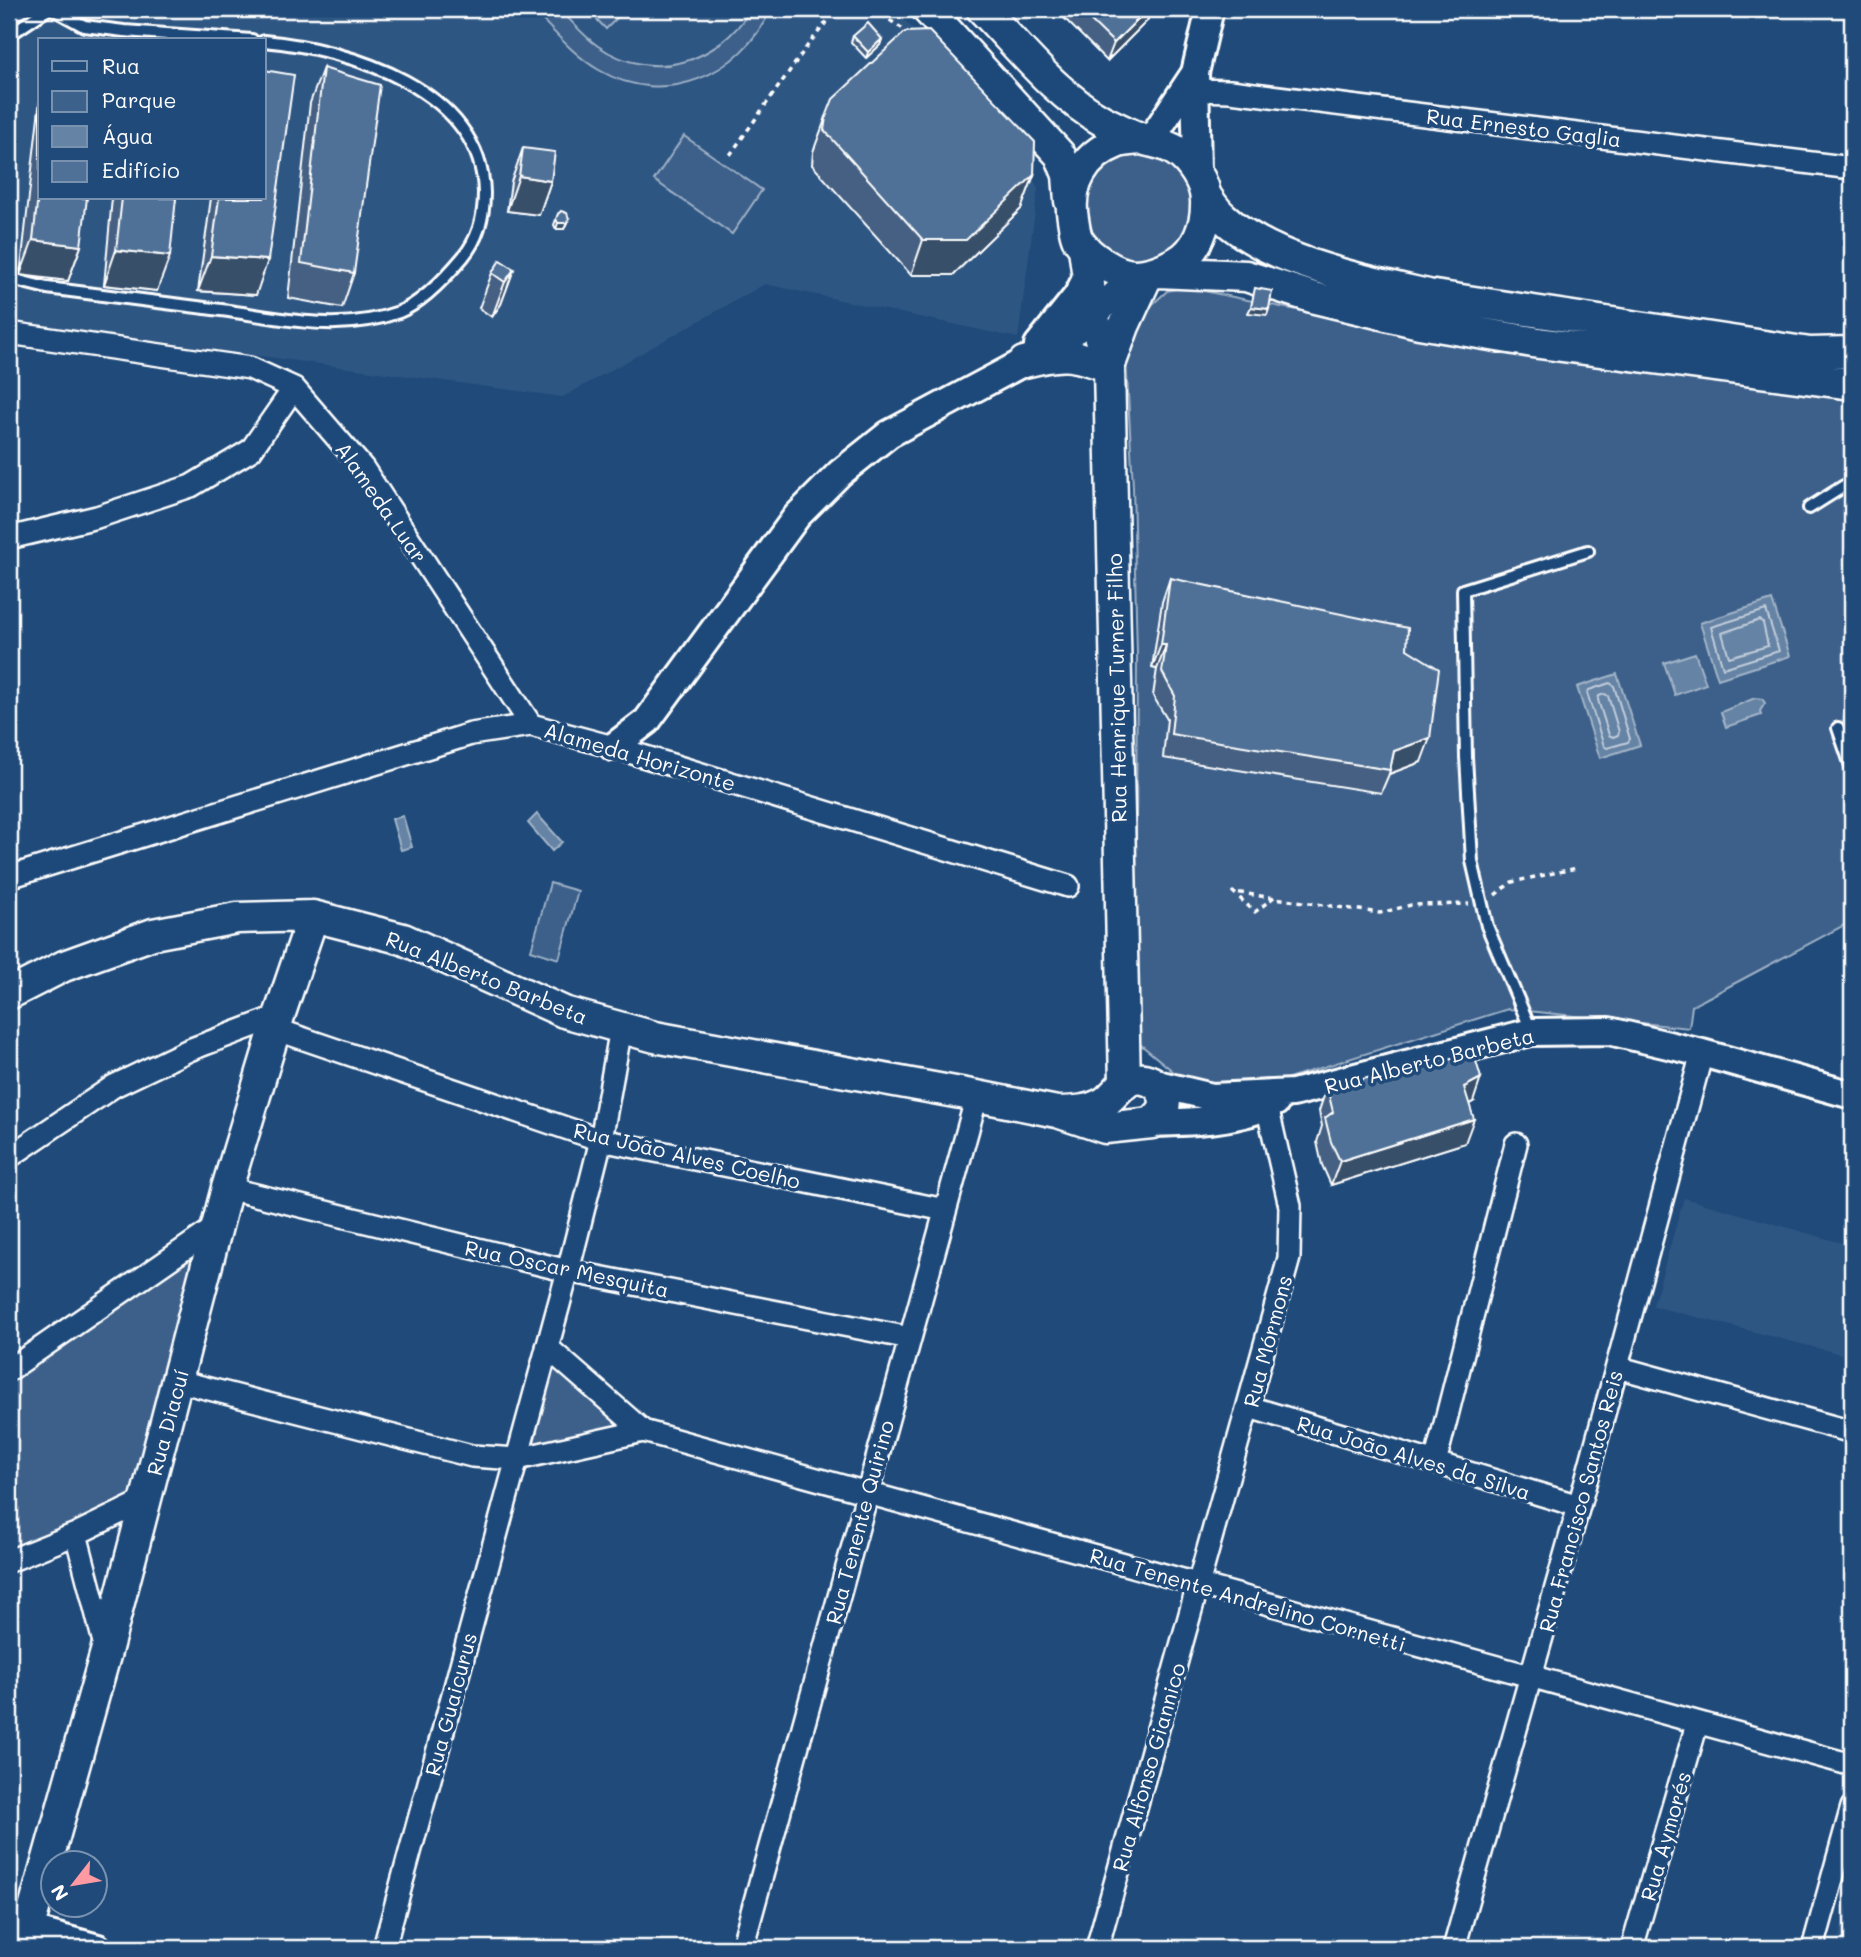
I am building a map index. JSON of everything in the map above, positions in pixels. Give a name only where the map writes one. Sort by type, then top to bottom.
[{"type":"main road","points":[[927,9],[1060,155],[1068,175],[1076,238],[1086,261],[1096,260],[1147,274],[1247,276],[1315,298],[1419,323],[1539,343],[1852,384]]},
{"type":"main road","points":[[982,9],[1069,99],[1104,121],[1146,140]]},
{"type":"main road","points":[[1071,206],[1078,176],[1090,158],[1116,142],[1161,142],[1178,152],[1223,217],[1261,244],[1376,283],[1428,295],[1798,352],[1852,352]]},
{"type":"main road","points":[[1147,274],[1181,260],[1199,239],[1205,221],[1201,184]]},
{"type":"main road","name":"Rua Henrique Turner Filho","points":[[1086,261],[1093,316],[1109,367],[1124,1085]]},
{"type":"main road","name":"Rua Henrique Turner Filho","points":[[1109,367],[1147,274]]},
{"type":"main road","points":[[1024,362],[1055,354],[1080,356],[1109,367]]},
{"type":"main road","name":"Rua Alberto Barbeta","points":[[9,994],[64,966],[153,934],[237,919],[313,916],[403,939],[564,1012],[655,1037],[1057,1112]]},
{"type":"main road","name":"Rua Diacuí","points":[[20,1934],[106,1652],[227,1188],[277,1022],[313,916]]},
{"type":"main road","points":[[1057,1112],[1105,1128],[1144,1124],[1163,1110],[1164,1097],[1134,1041],[1124,1008]]},
{"type":"main road","points":[[1057,1112],[1083,1111],[1105,1102],[1131,1080],[1144,1078],[1156,1084]]},
{"type":"main road","points":[[1124,1085],[1117,1102],[1123,1117],[1144,1124]]},
{"type":"street","points":[[1201,184],[1195,82],[1210,9]]},
{"type":"street","points":[[1146,140],[1195,82]]},
{"type":"street","name":"Rua Ernesto Gaglia","points":[[1195,82],[1230,91],[1852,167]]},
{"type":"street","points":[[1024,362],[1077,296],[1086,261]]},
{"type":"street","points":[[613,747],[647,721],[797,516],[840,473],[889,434],[1024,362],[1073,332],[1147,274]]},
{"type":"street","name":"Alameda Luar","points":[[9,333],[250,368],[294,388],[363,468],[531,725]]},
{"type":"street","points":[[9,538],[97,517],[191,486],[251,450],[294,388]]},
{"type":"street","name":"Alameda Horizonte","points":[[9,877],[471,734],[531,725],[613,747],[1068,886]]},
{"type":"street","points":[[9,1157],[114,1086],[189,1050],[277,1022]]},
{"type":"street","name":"Rua João Alves Coelho","points":[[277,1022],[601,1140],[945,1210]]},
{"type":"street","name":"Rua Guaicurus","points":[[384,1948],[568,1271],[601,1140],[621,1028]]},
{"type":"street","name":"Rua Alberto Barbeta","points":[[1266,1100],[1531,1032],[1609,1031],[1702,1053],[1852,1095]]},
{"type":"street","name":"Rua Francisco Santos Reis","points":[[1454,1948],[1579,1506],[1702,1053]]},
{"type":"street","points":[[1156,1084],[1212,1097],[1266,1100]]},
{"type":"street","name":"Rua Tenente Quirino","points":[[741,1948],[976,1096]]},
{"type":"street","points":[[1144,1124],[1223,1118],[1266,1100]]},
{"type":"street","name":"Rua Mórmons","points":[[1199,1586],[1289,1258],[1290,1206],[1266,1100]]},
{"type":"street","points":[[1435,1463],[1516,1144]]},
{"type":"street","name":"Rua Oscar Mesquita","points":[[227,1188],[568,1271],[910,1338]]},
{"type":"street","points":[[9,1370],[219,1225]]},
{"type":"street","points":[[547,1347],[643,1431]]},
{"type":"street","points":[[1617,1367],[1852,1432]]},
{"type":"street","points":[[178,1381],[472,1456],[517,1459],[643,1431]]},
{"type":"street","name":"Rua João Alves da Silva","points":[[1249,1407],[1579,1506]]},
{"type":"street","name":"Rua Tenente Andrelino Cornetti","points":[[643,1431],[1852,1765]]},
{"type":"street","points":[[9,1561],[76,1534],[146,1500]]},
{"type":"street","points":[[76,1534],[106,1652]]},
{"type":"street","name":"Rua Alfonso Giannico","points":[[1097,1948],[1199,1586]]},
{"type":"street","name":"Rua Aymorés","points":[[1632,1948],[1697,1724]]},
{"type":"street","points":[[1813,1948],[1852,1807]]},
{"type":"street","points":[[20,1934],[98,1948]]},
{"type":"lane","points":[[9,35],[51,9],[84,26],[224,38]]},
{"type":"lane","points":[[9,268],[19,281],[47,288],[289,321],[350,324],[401,311],[432,289],[475,243],[484,207],[483,177],[470,139],[446,112],[413,84],[374,66],[316,50],[266,41]]},
{"type":"lane","points":[[1809,508],[1844,486],[1852,487]]},
{"type":"lane","points":[[1531,1032],[1487,926],[1472,861],[1463,590],[1588,551]]},
{"type":"lane","points":[[1838,728],[1852,769]]},
{"type":"path","points":[[730,155],[808,44],[837,9]]},
{"type":"path","points":[[873,9],[915,37]]},
{"type":"path","points":[[1274,897],[1255,912],[1233,892],[1247,893],[1274,897],[1380,913],[1411,905],[1482,904],[1512,882],[1577,868]]},
{"type":"shaded area","points":[[9,9],[894,9],[1004,125],[1038,188],[1018,338],[765,284],[563,397],[9,322]]},
{"type":"shaded area","points":[[1684,1198],[1852,1246],[1852,1357],[1653,1306]]},
{"type":"shaded area","points":[[1852,1888],[1852,1948],[1836,1948]]},
{"type":"green space","points":[[532,9],[559,9],[593,42],[619,58],[640,64],[662,65],[683,62],[721,43],[751,9],[771,9],[758,32],[741,52],[721,68],[698,79],[675,85],[650,86],[624,81],[599,70],[564,42]]},
{"type":"green space","points":[[587,9],[626,9],[606,29]]},
{"type":"green space","points":[[684,136],[762,190],[732,234],[654,180]]},
{"type":"green space","points":[[1138,153],[1158,157],[1176,168],[1187,186],[1191,206],[1187,226],[1176,244],[1158,255],[1138,259],[1118,255],[1100,244],[1089,226],[1085,206],[1089,186],[1100,168],[1118,157]]},
{"type":"green space","points":[[1185,287],[1286,308],[1852,395],[1852,921],[1692,1006],[1689,1028],[1508,1009],[1247,1091],[1191,1086],[1135,1040],[1137,656],[1133,487],[1126,357],[1142,314],[1167,291]]},
{"type":"green space","points":[[550,883],[578,891],[559,959],[531,950]]},
{"type":"green space","points":[[204,1242],[140,1495],[9,1551],[9,1382]]},
{"type":"green space","points":[[550,1349],[636,1430],[521,1456]]},
{"type":"water","points":[[1772,600],[1790,656],[1718,679],[1700,623]]},
{"type":"water","points":[[1695,653],[1706,684],[1675,695],[1664,663]]},
{"type":"water","points":[[1617,674],[1640,745],[1600,758],[1577,687]]},
{"type":"water","points":[[1755,698],[1762,699],[1765,703],[1760,711],[1761,715],[1726,727],[1721,712]]},
{"type":"water","points":[[537,814],[562,842],[552,851],[528,823]]},
{"type":"water","points":[[403,816],[412,847],[401,850],[392,819]]},
{"type":"building","points":[[1079,9],[1148,9],[1114,43]]},
{"type":"building","points":[[868,23],[882,39],[868,52],[853,36]]},
{"type":"building","points":[[929,31],[1035,142],[1034,175],[966,240],[923,240],[824,130],[833,99],[905,32]]},
{"type":"building","points":[[323,68],[380,85],[354,273],[301,263]]},
{"type":"building","points":[[266,70],[294,75],[268,260],[211,256],[219,200],[266,200]]},
{"type":"building","points":[[523,148],[555,152],[551,181],[519,176]]},
{"type":"building","points":[[38,195],[38,200],[87,200],[81,246],[33,240]]},
{"type":"building","points":[[122,200],[176,200],[170,256],[116,250]]},
{"type":"building","points":[[561,211],[567,213],[569,219],[566,223],[558,223],[556,219]]},
{"type":"building","points":[[500,260],[514,269],[505,282],[492,273]]},
{"type":"building","points":[[1255,288],[1272,291],[1269,309],[1251,307]]},
{"type":"building","points":[[1170,578],[1408,628],[1407,649],[1439,669],[1430,738],[1394,751],[1390,770],[1171,734],[1175,696],[1162,672],[1166,645],[1161,645]]},
{"type":"building","points":[[1474,1054],[1481,1078],[1464,1087],[1474,1119],[1340,1161],[1331,1142],[1325,1118],[1333,1112],[1327,1087]]}]
